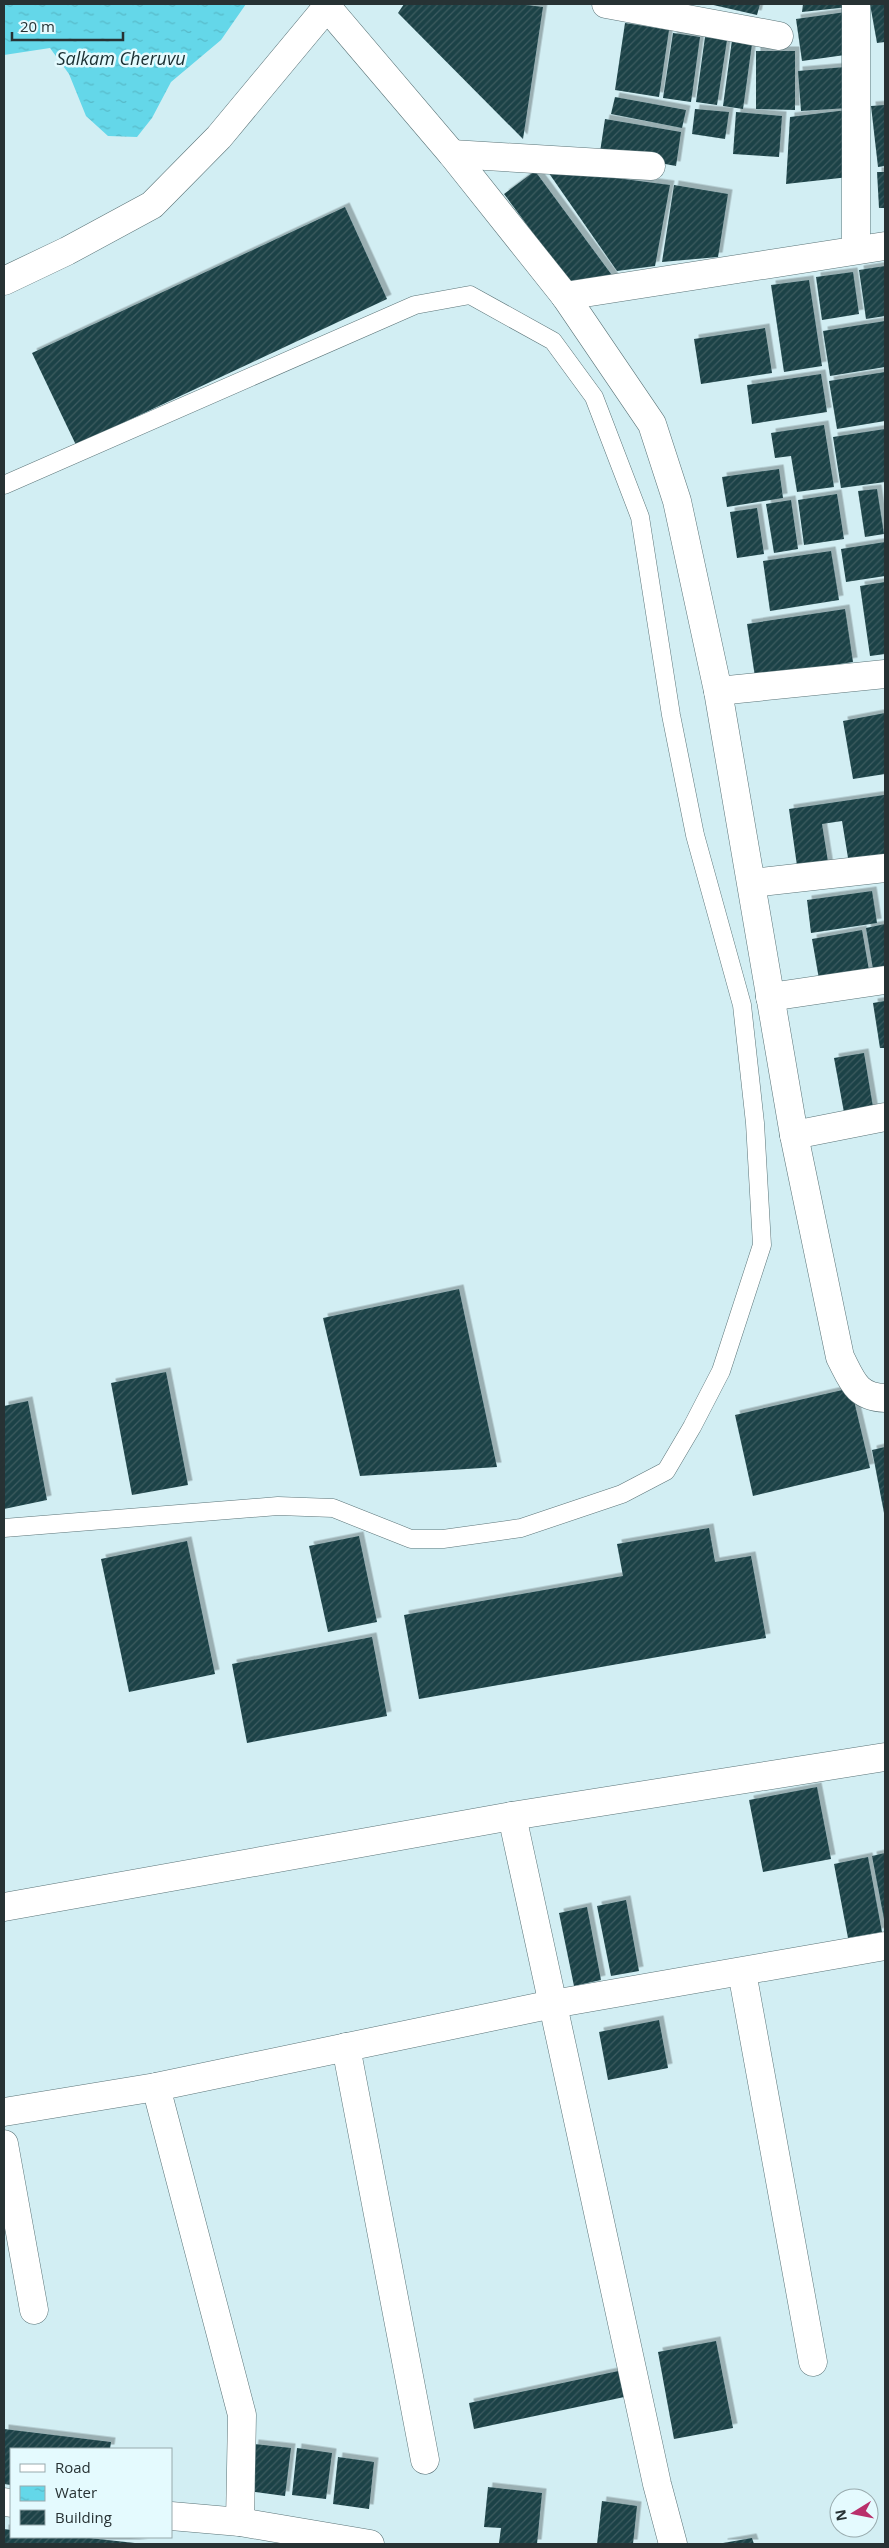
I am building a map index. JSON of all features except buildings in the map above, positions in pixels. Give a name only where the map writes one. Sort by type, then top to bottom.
[{"type":"street","points":[[606,4],[779,36]]},
{"type":"street","points":[[856,4],[856,249]]},
{"type":"street","points":[[4,282],[152,206],[219,137],[328,5],[452,154],[565,296],[652,424],[677,501],[718,692],[794,1135],[840,1357],[856,1389],[876,1398],[885,1398]]},
{"type":"street","points":[[452,154],[651,166]]},
{"type":"street","points":[[565,296],[856,249],[885,246]]},
{"type":"street","points":[[718,692],[885,674]]},
{"type":"street","points":[[752,883],[885,868]]},
{"type":"street","points":[[770,997],[885,980]]},
{"type":"street","points":[[794,1135],[885,1117]]},
{"type":"street","points":[[4,1907],[512,1816],[885,1757]]},
{"type":"street","points":[[512,1816],[657,2484],[673,2544]]},
{"type":"street","points":[[4,2112],[156,2087],[553,2004],[885,1946]]},
{"type":"street","points":[[742,1972],[812,2362]]},
{"type":"street","points":[[346,2047],[425,2460]]},
{"type":"street","points":[[156,2087],[242,2415],[240,2522]]},
{"type":"street","points":[[4,2144],[34,2310]]},
{"type":"street","points":[[172,2516],[240,2522],[370,2544]]},
{"type":"lane","points":[[4,484],[415,305],[470,295],[553,341],[594,397],[640,517],[671,715],[695,836],[742,1005],[755,1123],[762,1245],[721,1371],[692,1427],[666,1471],[622,1494],[521,1528],[443,1540],[411,1539],[333,1508],[278,1506],[4,1528]]},
{"type":"water","name":"Salkam Cheruvu","points":[[4,4],[246,4],[221,40],[171,82],[152,118],[137,137],[108,136],[86,116],[69,74],[50,48],[4,55]]}]
